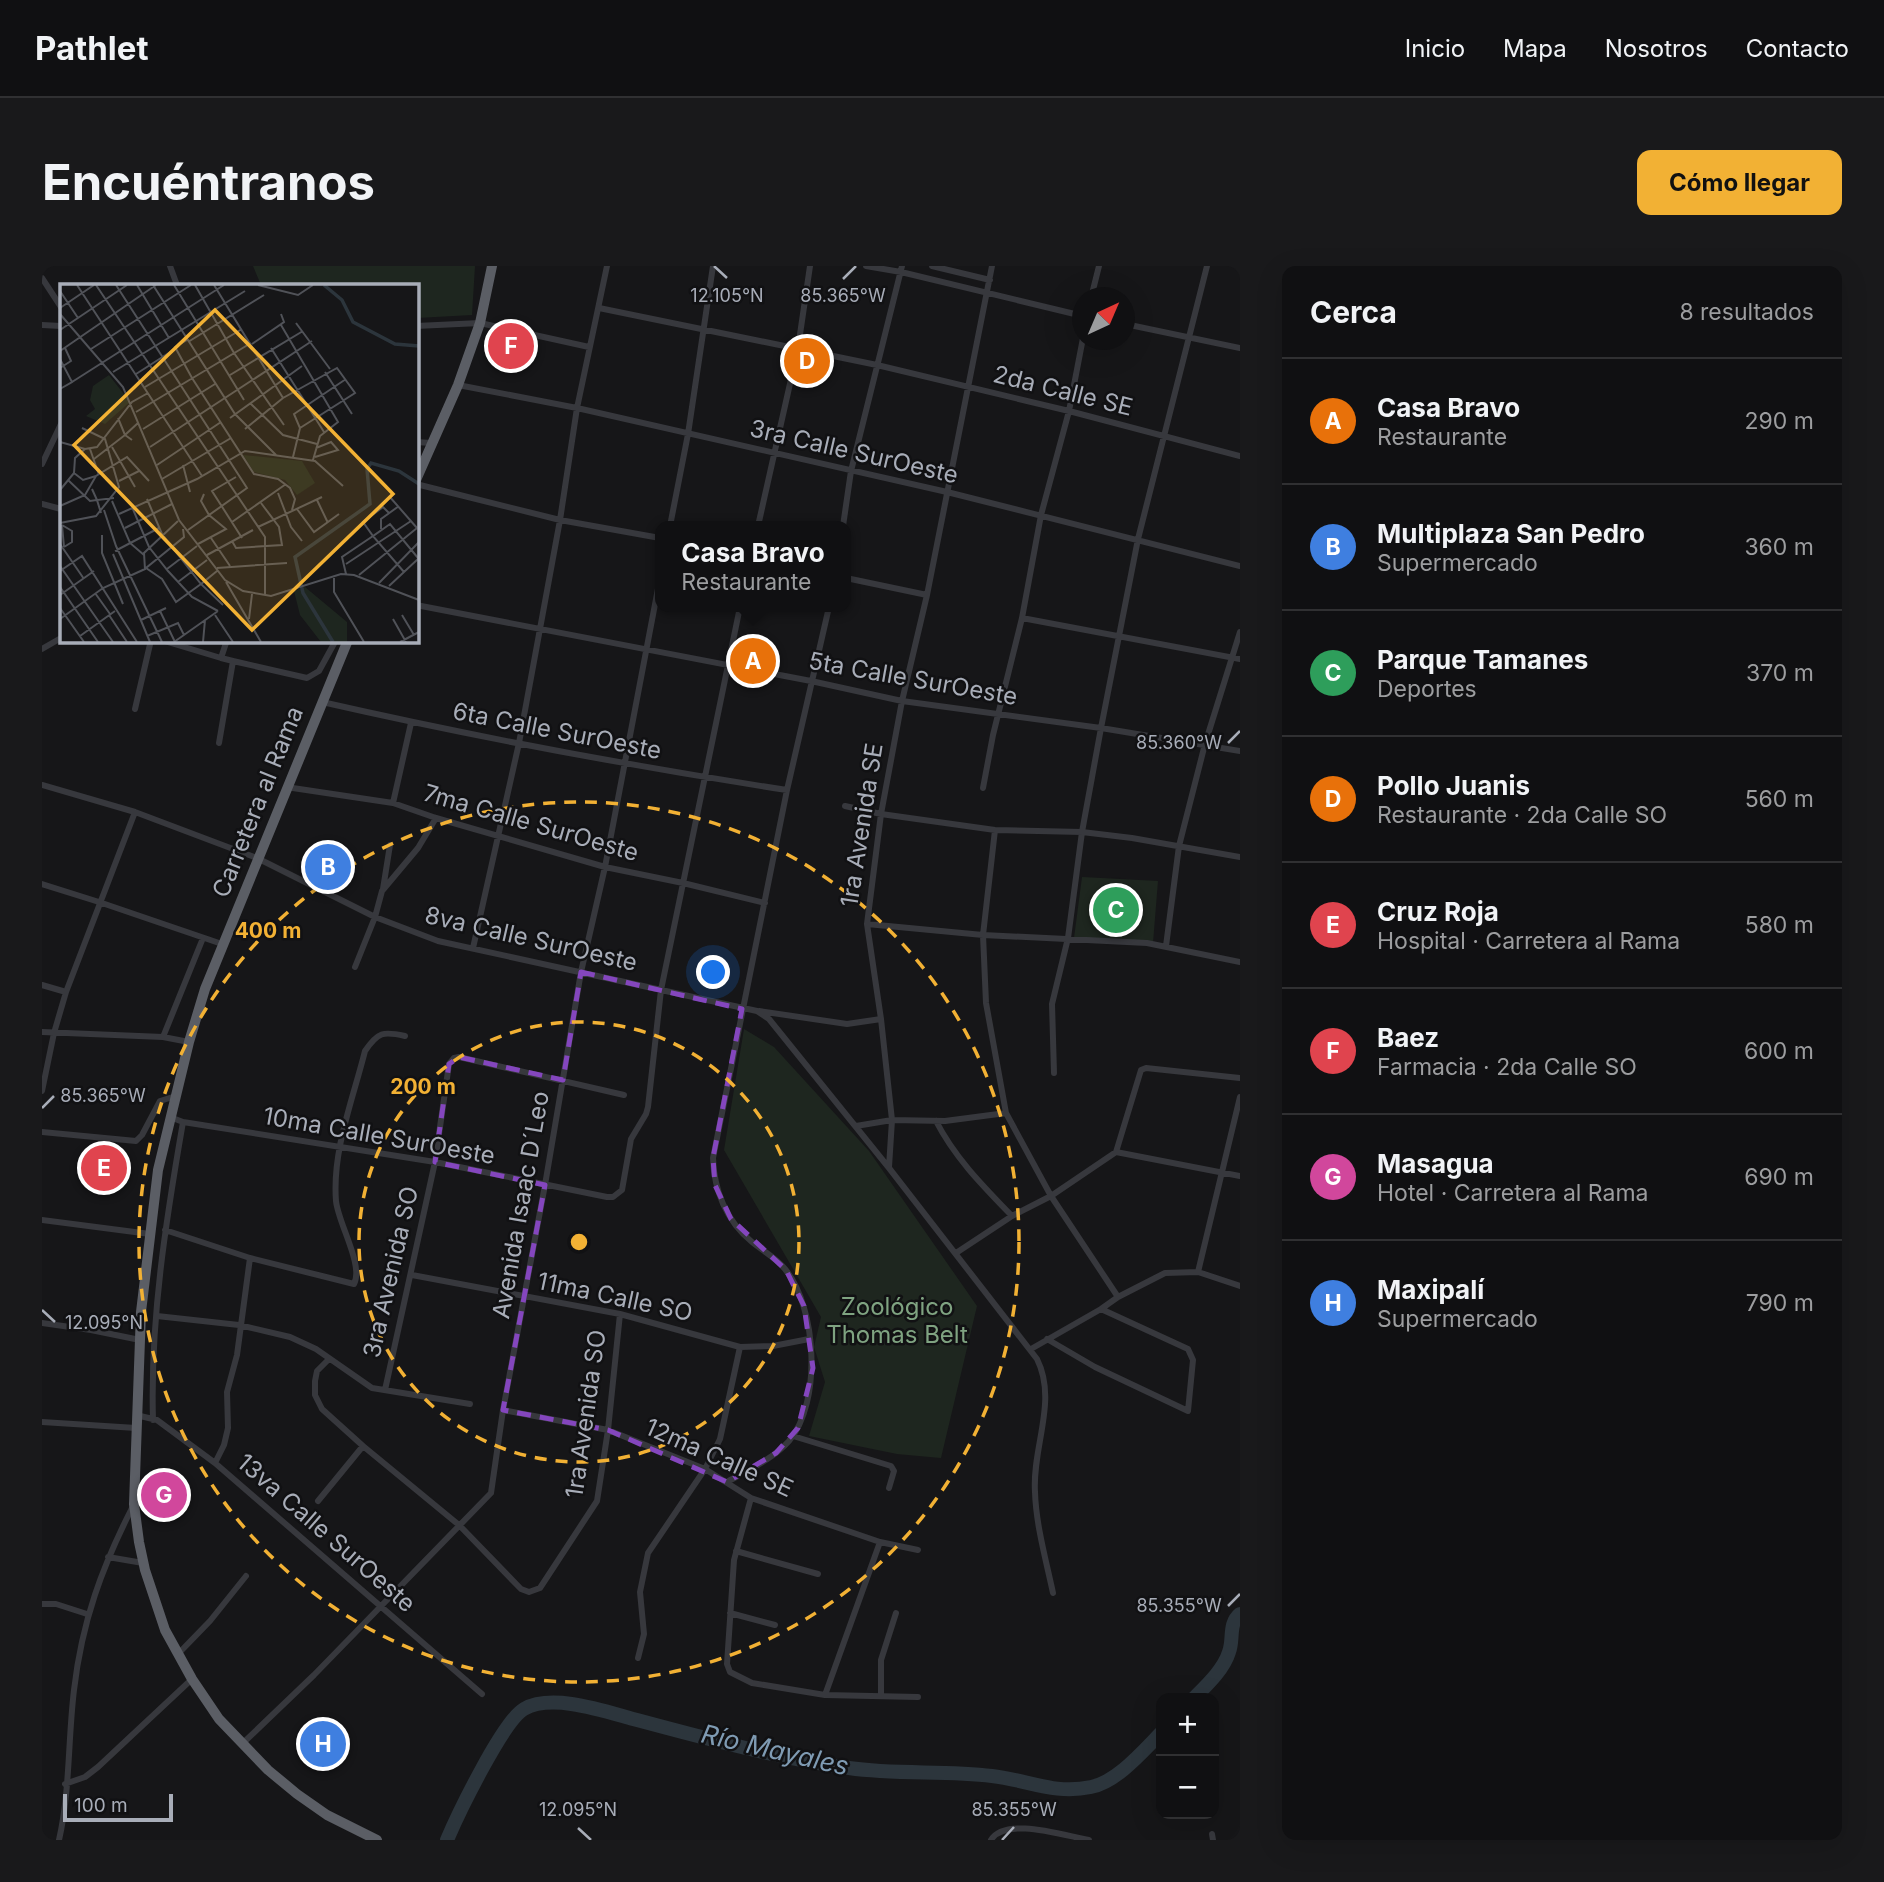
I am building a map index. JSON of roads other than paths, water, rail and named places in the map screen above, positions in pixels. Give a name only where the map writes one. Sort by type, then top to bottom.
[{"type":"highway","points":[[418,467],[421,444],[458,384],[480,323],[492,266]]},
{"type":"highway","name":"Carretera al Rama","points":[[347,642],[222,944],[189,1042],[170,1117],[158,1170],[140,1340],[134,1504],[144,1563],[165,1630],[192,1679],[219,1719],[297,1794],[327,1815],[377,1840]]},
{"type":"street","points":[[170,266],[177,284]]},
{"type":"street","points":[[473,948],[519,743],[560,520],[577,408],[607,266]]},
{"type":"street","points":[[671,521],[688,434],[713,266]]},
{"type":"street","points":[[759,521],[798,348],[810,266]]},
{"type":"street","points":[[866,266],[902,269],[1072,313]]},
{"type":"street","points":[[932,266],[990,280]]},
{"type":"street","name":"1ra Avenida SE","points":[[889,1168],[891,1120],[881,1019],[867,923],[881,814],[902,701],[927,595],[992,266]]},
{"type":"street","points":[[1094,287],[1099,266]]},
{"type":"street","points":[[1054,1073],[1052,1004],[1068,938],[1082,832],[1118,637],[1138,539],[1207,266]]},
{"type":"street","points":[[845,521],[851,471],[902,269]]},
{"type":"street","points":[[42,278],[60,305]]},
{"type":"street","name":"2da Calle SE","points":[[599,309],[877,365],[1240,456]]},
{"type":"street","points":[[418,326],[480,323],[589,347]]},
{"type":"street","points":[[42,325],[60,326]]},
{"type":"street","points":[[1135,326],[1240,348]]},
{"type":"street","points":[[983,788],[1022,618],[1041,515],[1069,411],[1081,350]]},
{"type":"street","name":"3ra Calle SurOeste","points":[[458,384],[577,408],[947,492],[1240,566]]},
{"type":"street","points":[[42,464],[60,426]]},
{"type":"street","points":[[418,483],[560,520],[655,537]]},
{"type":"street","points":[[42,504],[60,509]]},
{"type":"street","points":[[851,579],[927,595]]},
{"type":"street","name":"5ta Calle SurOeste","points":[[418,605],[647,648],[902,701],[1101,728],[1240,751]]},
{"type":"street","name":"Avenida Isaac D´Leo","points":[[242,1744],[314,1675],[491,1493],[503,1410],[581,972],[605,867],[655,605]]},
{"type":"street","points":[[661,990],[739,612]]},
{"type":"street","points":[[727,1482],[776,1453],[793,1436],[801,1421],[812,1376],[813,1360],[806,1313],[794,1283],[777,1261],[749,1239],[731,1219],[715,1185],[713,1158],[787,790],[828,612]]},
{"type":"street","points":[[1022,618],[1236,658]]},
{"type":"street","points":[[1166,946],[1179,846],[1205,744],[1236,658],[1240,632]]},
{"type":"street","points":[[42,649],[60,639]]},
{"type":"street","points":[[135,709],[151,642]]},
{"type":"street","points":[[168,642],[221,658],[307,678],[318,671],[334,642]]},
{"type":"street","points":[[221,658],[226,642]]},
{"type":"street","points":[[219,743],[233,661]]},
{"type":"street","name":"6ta Calle SurOeste","points":[[322,702],[411,723],[706,778],[787,790]]},
{"type":"street","points":[[393,803],[411,723]]},
{"type":"street","name":"8va Calle SurOeste","points":[[42,785],[135,812],[257,858],[375,917],[438,941],[743,1009],[847,1024],[881,1019]]},
{"type":"street","name":"7ma Calle SurOeste","points":[[286,787],[393,803],[605,867],[765,903]]},
{"type":"street","points":[[845,806],[881,814],[995,830],[1082,832],[1240,857]]},
{"type":"street","points":[[42,1091],[54,1032],[66,992],[135,812]]},
{"type":"street","points":[[382,891],[418,848],[436,818]]},
{"type":"street","points":[[995,830],[983,935],[986,1003],[1006,1113],[1051,1196],[1118,1297]]},
{"type":"street","points":[[355,967],[375,917],[390,845]]},
{"type":"street","points":[[42,884],[222,944]]},
{"type":"street","points":[[867,923],[983,935],[1068,938],[1166,946],[1240,962]]},
{"type":"street","points":[[163,1037],[203,938]]},
{"type":"street","points":[[42,985],[66,992]]},
{"type":"street","name":"10ma Calle SurOeste","points":[[170,1117],[183,1122],[435,1162],[613,1197],[622,1191],[631,1139],[648,1107],[661,990]]},
{"type":"street","points":[[757,1011],[780,1031],[856,1126],[1031,1349],[1042,1368],[1045,1403],[1034,1490],[1053,1592]]},
{"type":"street","points":[[42,1032],[163,1037],[189,1042]]},
{"type":"street","points":[[165,1230],[250,1258],[352,1285],[355,1283],[351,1244],[341,1221],[336,1199],[340,1147],[365,1051],[372,1041],[388,1032],[405,1036]]},
{"type":"street","name":"3ra Avenida SO","points":[[385,1390],[435,1162],[449,1064],[453,1058],[459,1057],[563,1080]]},
{"type":"street","points":[[956,1253],[1012,1216],[1051,1196],[1116,1152],[1138,1074],[1146,1068],[1240,1078]]},
{"type":"street","points":[[563,1080],[625,1096]]},
{"type":"street","points":[[42,1132],[136,1140],[142,1135],[160,1101],[176,1096]]},
{"type":"street","points":[[1198,1272],[1220,1171],[1240,1097]]},
{"type":"street","points":[[856,1126],[891,1120],[936,1121],[1006,1113]]},
{"type":"street","points":[[936,1121],[961,1162],[1012,1216]]},
{"type":"street","points":[[153,1420],[152,1379],[165,1230],[183,1122]]},
{"type":"street","points":[[1116,1152],[1240,1176]]},
{"type":"street","points":[[42,1220],[150,1234]]},
{"type":"street","points":[[215,1463],[224,1445],[228,1427],[228,1392],[237,1355],[250,1258]]},
{"type":"street","points":[[1031,1349],[1118,1297],[1165,1273],[1198,1272],[1240,1286]]},
{"type":"street","name":"11ma Calle SO","points":[[412,1275],[620,1314],[740,1346],[773,1346],[809,1339]]},
{"type":"street","points":[[1047,1339],[1095,1367],[1188,1411],[1193,1360],[1188,1349],[1101,1309]]},
{"type":"street","name":"1ra Avenida SO","points":[[459,1525],[522,1589],[529,1592],[540,1588],[597,1501],[608,1430],[620,1314]]},
{"type":"street","points":[[157,1316],[239,1325],[290,1337],[304,1342],[372,1388],[470,1404]]},
{"type":"street","points":[[42,1323],[140,1340]]},
{"type":"street","points":[[638,1658],[644,1634],[640,1592],[648,1553],[705,1469],[720,1439],[740,1346]]},
{"type":"street","points":[[329,1359],[317,1371],[315,1395],[322,1409],[459,1525]]},
{"type":"street","name":"12ma Calle SE","points":[[503,1410],[608,1430],[705,1469],[751,1498],[880,1542],[918,1550]]},
{"type":"street","name":"13va Calle SurOeste","points":[[136,1416],[153,1420],[215,1463],[482,1694]]},
{"type":"street","points":[[42,1422],[136,1428]]},
{"type":"street","points":[[793,1436],[891,1466],[894,1471],[889,1488]]},
{"type":"street","points":[[318,1501],[363,1446]]},
{"type":"street","points":[[751,1498],[736,1551],[727,1664],[730,1672],[752,1683],[825,1695],[918,1697]]},
{"type":"street","points":[[59,1840],[74,1688],[87,1614],[108,1557],[134,1504]]},
{"type":"street","points":[[825,1695],[880,1542]]},
{"type":"street","points":[[736,1551],[818,1574]]},
{"type":"street","points":[[108,1557],[144,1563]]},
{"type":"street","points":[[178,1654],[210,1621],[246,1576]]},
{"type":"street","points":[[42,1604],[56,1604],[87,1614]]},
{"type":"street","points":[[730,1612],[775,1625]]},
{"type":"street","points":[[881,1696],[881,1660],[896,1613]]},
{"type":"street","points":[[65,1784],[86,1777],[192,1679]]},
{"type":"street","points":[[991,1840],[999,1830],[1016,1827],[1089,1840]]},
{"type":"waterway","name":"Río Mayales","points":[[1199,1693],[1227,1658],[1234,1622],[1240,1614]]},
{"type":"waterway","name":"Río Mayales","points":[[447,1840],[482,1769],[515,1717],[524,1709],[549,1703],[593,1708],[741,1747],[822,1764],[867,1770],[992,1776],[1065,1789],[1091,1787],[1110,1779],[1129,1765],[1156,1738]]},
{"type":"place","name":"Baez","points":[[511,346]]},
{"type":"place","name":"Pollo Juanis","points":[[807,361]]},
{"type":"place","name":"Casa Bravo","points":[[753,661]]},
{"type":"place","name":"Multiplaza San Pedro","points":[[328,867]]},
{"type":"place","name":"Parque Tamanes","points":[[1116,910]]},
{"type":"place","name":"Cruz Roja","points":[[104,1168]]},
{"type":"place","name":"Masagua","points":[[164,1495]]},
{"type":"place","name":"Maxipalí","points":[[323,1744]]},
{"type":"park label","name":"Zoológico Thomas Belt","points":[[897,1321]]}]
